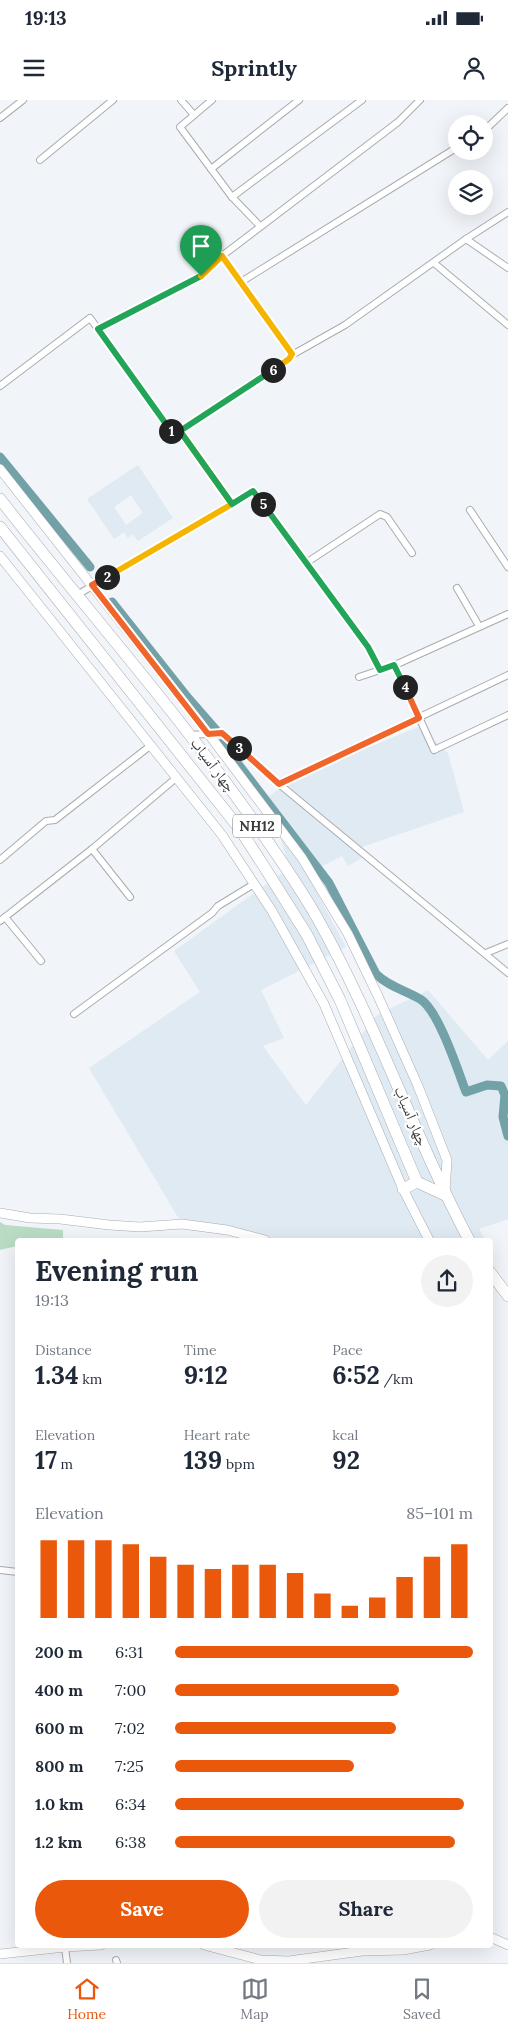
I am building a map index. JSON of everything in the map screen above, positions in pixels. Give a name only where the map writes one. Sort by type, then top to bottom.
[{"type":"highway","name":"چهار آسیاب","points":[[0,499],[225,780],[278,856],[320,922],[366,1012],[445,1195],[467,1238]]},
{"type":"highway","name":"چهار آسیاب","points":[[0,527],[239,828],[265,868],[307,935],[340,1000],[417,1182]]},
{"type":"highway","points":[[402,1189],[417,1182],[445,1195]]},
{"type":"highway","points":[[493,1276],[508,1296]]},
{"type":"street","points":[[0,118],[23,100]]},
{"type":"street","points":[[40,160],[113,100]]},
{"type":"street","points":[[181,100],[194,115]]},
{"type":"street","points":[[212,100],[180,127],[232,197],[260,226]]},
{"type":"street","points":[[211,169],[299,100]]},
{"type":"street","points":[[232,197],[362,100]]},
{"type":"street","points":[[98,329],[201,276],[222,256],[260,226],[398,122],[420,100]]},
{"type":"street","points":[[493,122],[508,108]]},
{"type":"street","points":[[241,282],[448,153]]},
{"type":"street","points":[[0,386],[90,318],[172,431],[180,431],[289,359],[292,354],[345,325],[466,239],[508,212]]},
{"type":"street","points":[[466,239],[508,268]]},
{"type":"street","points":[[222,256],[292,354]]},
{"type":"street","points":[[434,263],[508,325]]},
{"type":"street","points":[[180,431],[232,504]]},
{"type":"street","points":[[0,469],[208,734],[302,858],[348,934],[418,1086],[447,1160],[445,1195]]},
{"type":"street","points":[[77,595],[253,491],[368,647],[380,670]]},
{"type":"street","points":[[470,510],[508,568]]},
{"type":"street","points":[[306,563],[380,514],[387,516],[412,553]]},
{"type":"street","points":[[0,556],[222,836],[272,911],[324,1004],[402,1189],[428,1238]]},
{"type":"street","points":[[457,588],[480,626]]},
{"type":"street","points":[[359,677],[394,665],[508,614]]},
{"type":"street","points":[[394,665],[434,750],[508,715]]},
{"type":"street","points":[[279,784],[508,675]]},
{"type":"street","points":[[190,735],[222,733],[279,784],[508,973]]},
{"type":"street","points":[[0,860],[46,821],[55,820],[150,746]]},
{"type":"street","points":[[41,961],[3,919],[92,849],[176,778]]},
{"type":"street","points":[[92,849],[130,897]]},
{"type":"street","points":[[74,1014],[212,913],[218,906],[254,884]]},
{"type":"street","points":[[486,953],[508,944]]},
{"type":"street","points":[[0,1213],[30,1218],[140,1227],[182,1224],[227,1230],[257,1238]]},
{"type":"street","points":[[0,1570],[15,1572]]},
{"type":"street","points":[[493,1938],[508,1945]]},
{"type":"street","points":[[0,1954],[55,1948]]},
{"type":"street","points":[[64,1948],[67,1963]]},
{"type":"street","points":[[215,1948],[261,1960],[289,1961],[362,1950],[403,1950],[414,1948]]},
{"type":"shaded area","points":[[138,465],[173,518],[138,541],[133,534],[128,538],[124,532],[114,539],[87,499]],"holes":[[[131,495],[143,513],[126,525],[114,507]]]},
{"type":"shaded area","points":[[421,726],[448,753],[464,812],[359,848],[362,858],[348,866],[342,856],[307,874],[346,947],[261,990],[284,1038],[263,1046],[306,1105],[377,1015],[428,990],[488,1060],[508,1041],[508,1219],[479,1229],[484,1238],[255,1238],[182,1224],[89,1068],[200,992],[174,951],[289,868],[269,797],[290,779]]},
{"type":"green space","points":[[0,1222],[5,1225],[63,1230],[63,1238],[15,1238],[15,1246],[0,1250]]},
{"type":"waterway","points":[[0,457],[90,567]]},
{"type":"waterway","points":[[112,602],[188,698],[216,730]]},
{"type":"waterway","points":[[222,743],[329,883],[376,974],[386,982],[420,999],[434,1015],[447,1041],[466,1092],[487,1085],[501,1086],[505,1095],[503,1117],[508,1136]]},
{"type":"route","points":[[201,276],[117,321],[98,329],[172,431],[180,431],[232,504],[92,585],[208,734],[222,733],[279,784],[419,718],[394,665],[380,670],[368,647],[254,492],[251,491],[232,504],[206,468],[180,431],[289,359],[292,354],[222,256],[201,276]]}]
